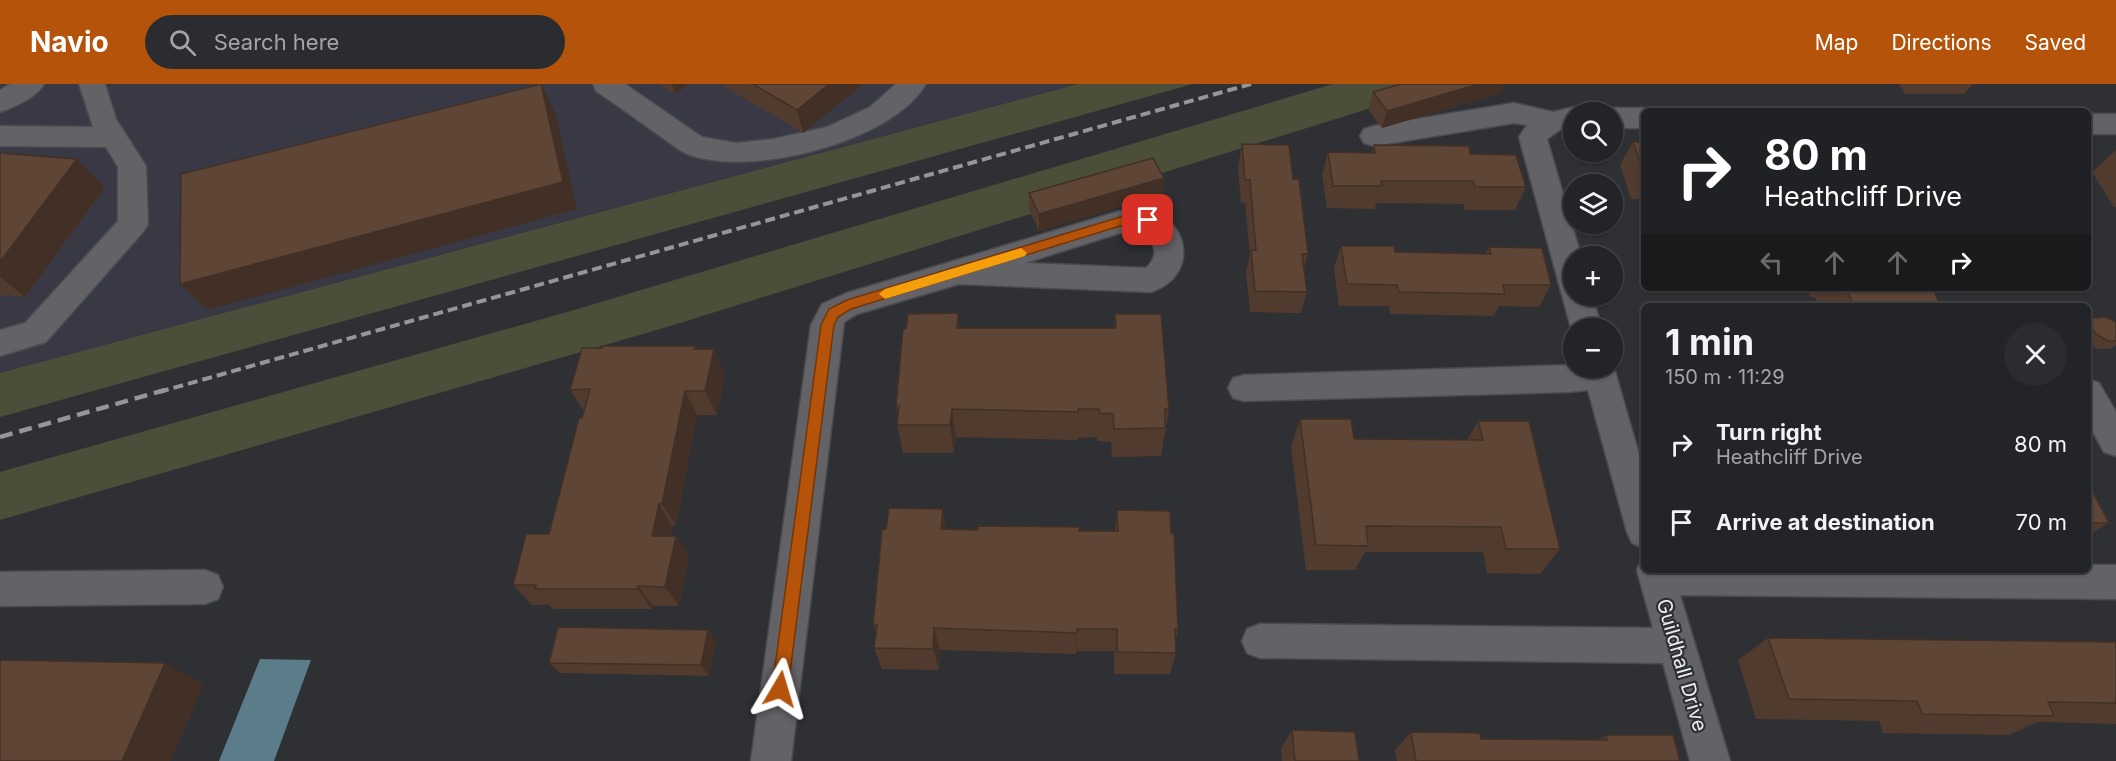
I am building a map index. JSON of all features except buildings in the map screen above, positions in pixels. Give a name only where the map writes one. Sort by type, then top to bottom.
[{"type":"street","points":[[0,102],[31,84]]},
{"type":"street","points":[[0,343],[36,333],[133,224],[132,166],[103,120],[92,84]]},
{"type":"street","points":[[606,84],[695,146],[736,153],[773,149],[834,135],[880,114],[913,84]]},
{"type":"street","points":[[1374,136],[1514,113],[1563,119]]},
{"type":"street","points":[[1623,118],[1641,118]]},
{"type":"street","points":[[1563,120],[1540,128],[1533,137],[1563,246]]},
{"type":"street","points":[[2091,124],[2116,124]]},
{"type":"street","points":[[0,136],[113,136]]},
{"type":"street","points":[[771,761],[827,325],[833,313],[847,305],[1120,222],[1148,220],[1166,237],[1170,256],[1164,272],[1151,280],[959,272]]},
{"type":"street","points":[[1244,388],[1572,378]]},
{"type":"street","points":[[1601,378],[1641,521]]},
{"type":"street","points":[[2091,393],[2116,392]]},
{"type":"street","points":[[2091,398],[2116,442]]},
{"type":"street","points":[[1656,574],[2116,582]]},
{"type":"street","name":"Guildhall Drive","points":[[1656,574],[1710,761]]},
{"type":"street","points":[[0,589],[205,587]]},
{"type":"street","points":[[1260,641],[1677,646]]},
{"type":"shaded area","points":[[0,84],[1078,84],[0,373]]},
{"type":"green space","points":[[1078,84],[1193,84],[0,417],[0,373]]},
{"type":"green space","points":[[1333,84],[1448,84],[667,327],[0,520],[0,472],[574,310]]},
{"type":"water","points":[[260,659],[311,660],[274,761],[219,761]]},
{"type":"railway","points":[[159,392],[1251,84]]},
{"type":"railway","points":[[0,437],[165,390]]},
{"type":"slow traffic","points":[[885,294],[1021,253]]},
{"type":"route","points":[[780,689],[827,325],[833,313],[847,305],[1120,222],[1148,220]]}]
